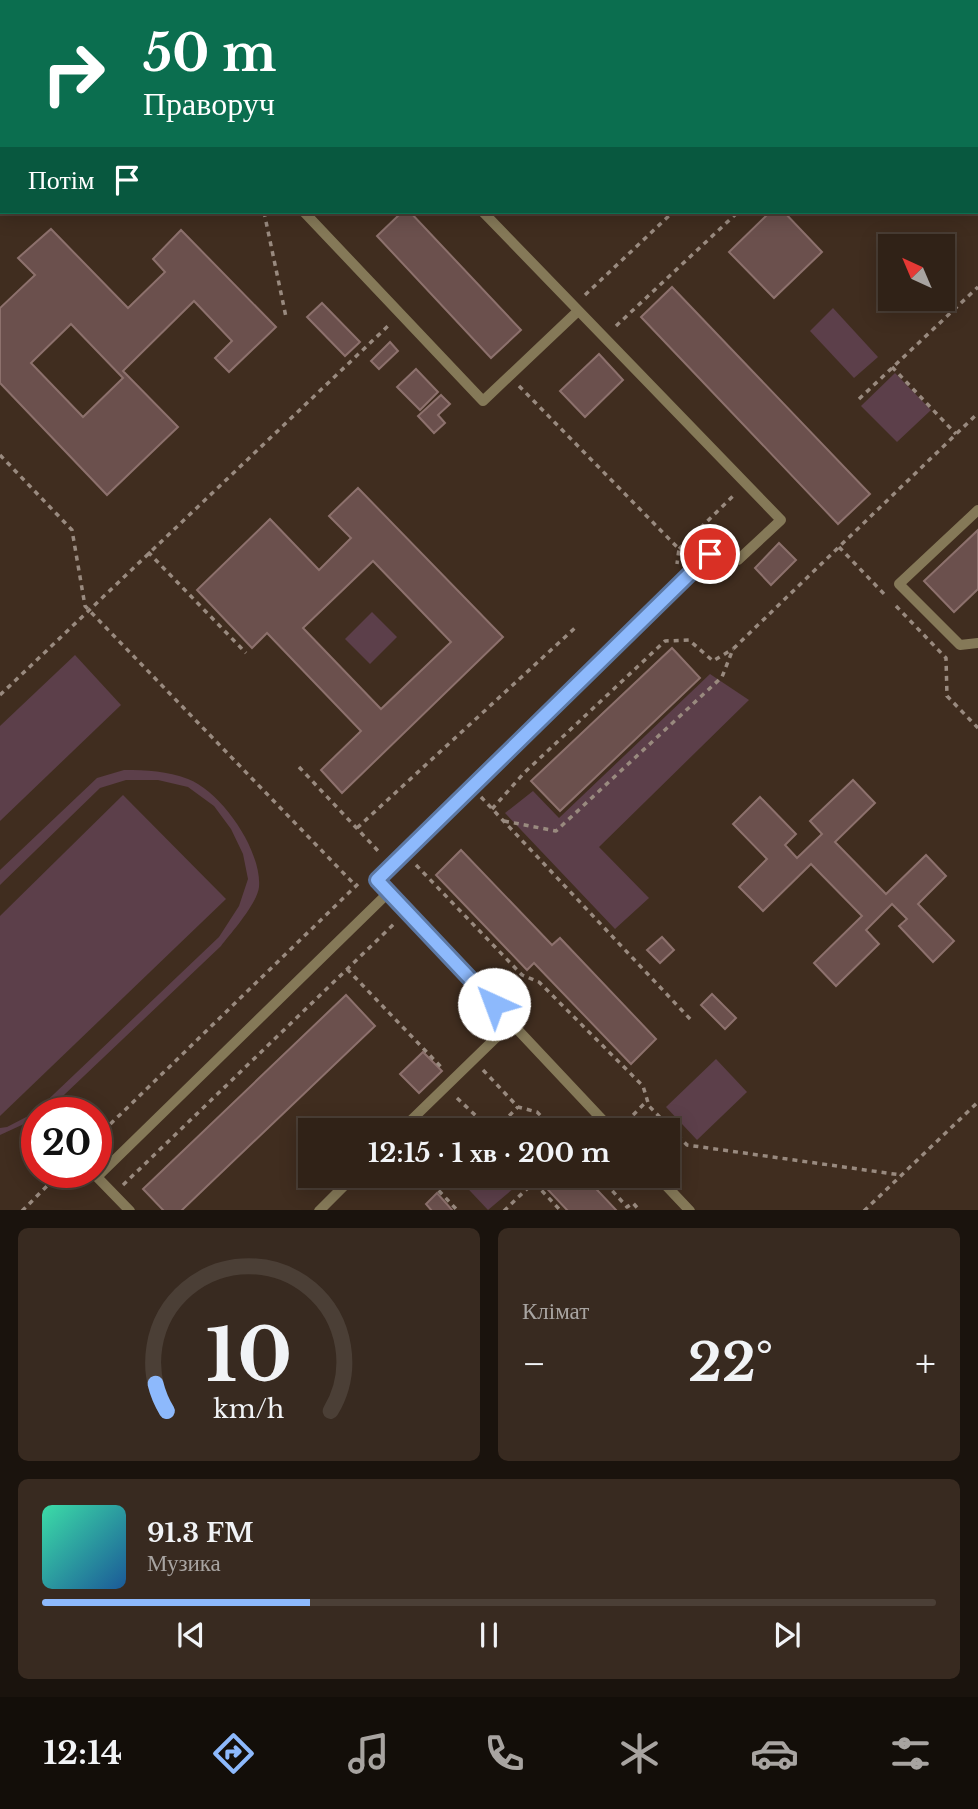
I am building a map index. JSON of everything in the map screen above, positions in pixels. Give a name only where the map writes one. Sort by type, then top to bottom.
[{"type":"lane","points":[[306,214],[483,401],[576,308]]},
{"type":"lane","points":[[485,214],[781,520],[738,560]]},
{"type":"lane","points":[[978,510],[899,584],[960,645],[978,643]]},
{"type":"lane","points":[[601,1118],[377,880],[710,554]]},
{"type":"lane","points":[[130,1210],[97,1177],[388,892]]},
{"type":"lane","points":[[414,1118],[511,1023]]},
{"type":"lane","points":[[319,1210],[342,1188]]},
{"type":"lane","points":[[669,1188],[690,1210]]},
{"type":"path","points":[[264,214],[286,317]]},
{"type":"path","points":[[576,308],[671,214]]},
{"type":"path","points":[[604,337],[736,214]]},
{"type":"path","points":[[859,398],[978,287]]},
{"type":"path","points":[[0,695],[401,314]]},
{"type":"path","points":[[892,368],[956,434]]},
{"type":"path","points":[[509,376],[679,549]]},
{"type":"path","points":[[492,809],[524,773],[665,641],[689,640],[713,661],[733,649],[978,413]]},
{"type":"path","points":[[0,456],[72,530],[85,606],[356,886]]},
{"type":"path","points":[[673,573],[677,567],[679,549],[746,484]]},
{"type":"path","points":[[839,547],[946,658],[947,696],[978,728]]},
{"type":"path","points":[[148,552],[246,653]]},
{"type":"path","points":[[357,828],[576,627]]},
{"type":"path","points":[[504,821],[556,831],[722,677],[733,649]]},
{"type":"path","points":[[299,767],[385,858],[398,846],[522,975],[539,982],[643,1086],[649,1106],[687,1145],[901,1175]]},
{"type":"path","points":[[472,788],[691,1020]]},
{"type":"path","points":[[112,1122],[366,877]]},
{"type":"path","points":[[114,1194],[407,912]]},
{"type":"path","points":[[347,970],[482,1118]]},
{"type":"path","points":[[473,1060],[518,1107],[537,1112],[543,1118]]},
{"type":"path","points":[[630,1118],[648,1101]]},
{"type":"path","points":[[864,1210],[978,1102]]},
{"type":"path","points":[[506,1118],[518,1107]]},
{"type":"path","points":[[22,1210],[45,1188]]},
{"type":"path","points":[[437,1188],[458,1210]]},
{"type":"path","points":[[504,1210],[528,1188]]},
{"type":"path","points":[[540,1188],[562,1210]]},
{"type":"path","points":[[610,1188],[627,1207],[633,1203],[640,1210]]},
{"type":"shaded area","points":[[833,308],[878,357],[854,378],[810,331]]},
{"type":"shaded area","points":[[895,373],[931,410],[897,442],[861,406]]},
{"type":"shaded area","points":[[372,612],[397,637],[370,664],[345,639]]},
{"type":"shaded area","points":[[75,655],[121,705],[0,821],[0,726]]},
{"type":"shaded area","points":[[710,674],[749,700],[599,847],[649,898],[615,929],[505,813],[533,791],[559,818]]},
{"type":"shaded area","points":[[124,770],[157,772],[180,776],[201,786],[226,809],[247,840],[254,857],[259,887],[254,902],[221,946],[62,1097],[51,1097],[219,937],[239,906],[248,879],[243,854],[231,829],[214,806],[188,787],[158,780],[126,780],[100,788],[0,885],[0,870],[97,778]]},
{"type":"shaded area","points":[[123,795],[226,899],[0,1116],[0,916]]},
{"type":"shaded area","points":[[716,1059],[747,1092],[697,1140],[680,1122],[680,1118],[676,1118],[666,1107]]},
{"type":"shaded area","points":[[21,1120],[21,1125],[0,1135],[0,1128]]},
{"type":"shaded area","points":[[467,1188],[514,1188],[488,1210]]},
{"type":"building","points":[[400,214],[412,214],[521,330],[491,358],[377,236]]},
{"type":"building","points":[[768,214],[786,214],[822,252],[774,298],[729,252]]},
{"type":"building","points":[[51,229],[128,308],[165,272],[153,259],[181,230],[276,327],[229,372],[215,358],[232,341],[194,301],[123,371],[178,427],[107,495],[0,383],[0,308],[35,275],[18,258]],"holes":[[[71,324],[123,378],[83,417],[31,363]]]},
{"type":"building","points":[[672,287],[870,494],[838,524],[641,317]]},
{"type":"building","points":[[322,303],[360,342],[345,356],[307,317]]},
{"type":"building","points":[[390,342],[398,351],[379,369],[371,361]]},
{"type":"building","points":[[599,354],[623,380],[585,417],[560,391]]},
{"type":"building","points":[[416,369],[438,392],[420,410],[397,387]]},
{"type":"building","points":[[441,395],[450,404],[438,415],[445,423],[434,433],[418,416]]},
{"type":"building","points":[[358,488],[503,637],[342,793],[321,770],[361,731],[267,633],[252,648],[197,590],[270,519],[319,570],[351,538],[329,516]],"holes":[[[373,561],[451,642],[381,709],[303,628]]]},
{"type":"building","points":[[978,530],[978,589],[954,612],[924,581]]},
{"type":"building","points":[[779,543],[796,560],[771,585],[755,568]]},
{"type":"building","points":[[672,648],[700,678],[560,811],[531,781]]},
{"type":"building","points":[[853,780],[875,803],[835,842],[886,894],[926,855],[946,876],[918,904],[954,941],[933,962],[899,926],[907,919],[892,904],[866,930],[879,944],[836,986],[814,963],[862,916],[811,864],[763,911],[739,887],[767,859],[733,824],[760,797],[796,834],[785,845],[797,858],[822,834],[810,821]]},
{"type":"building","points":[[461,850],[552,945],[560,938],[656,1039],[631,1064],[534,963],[527,970],[436,875]]},
{"type":"building","points":[[662,937],[674,950],[660,963],[647,950]]},
{"type":"building","points":[[712,994],[736,1018],[725,1029],[701,1005]]},
{"type":"building","points":[[346,995],[375,1026],[182,1210],[163,1210],[143,1189]]},
{"type":"building","points":[[423,1052],[442,1071],[419,1093],[400,1074]]},
{"type":"building","points":[[546,1188],[595,1188],[616,1210],[567,1210]]},
{"type":"building","points":[[437,1193],[452,1210],[431,1210],[426,1204]]},
{"type":"route","points":[[494,1004],[377,880],[710,554]]}]
